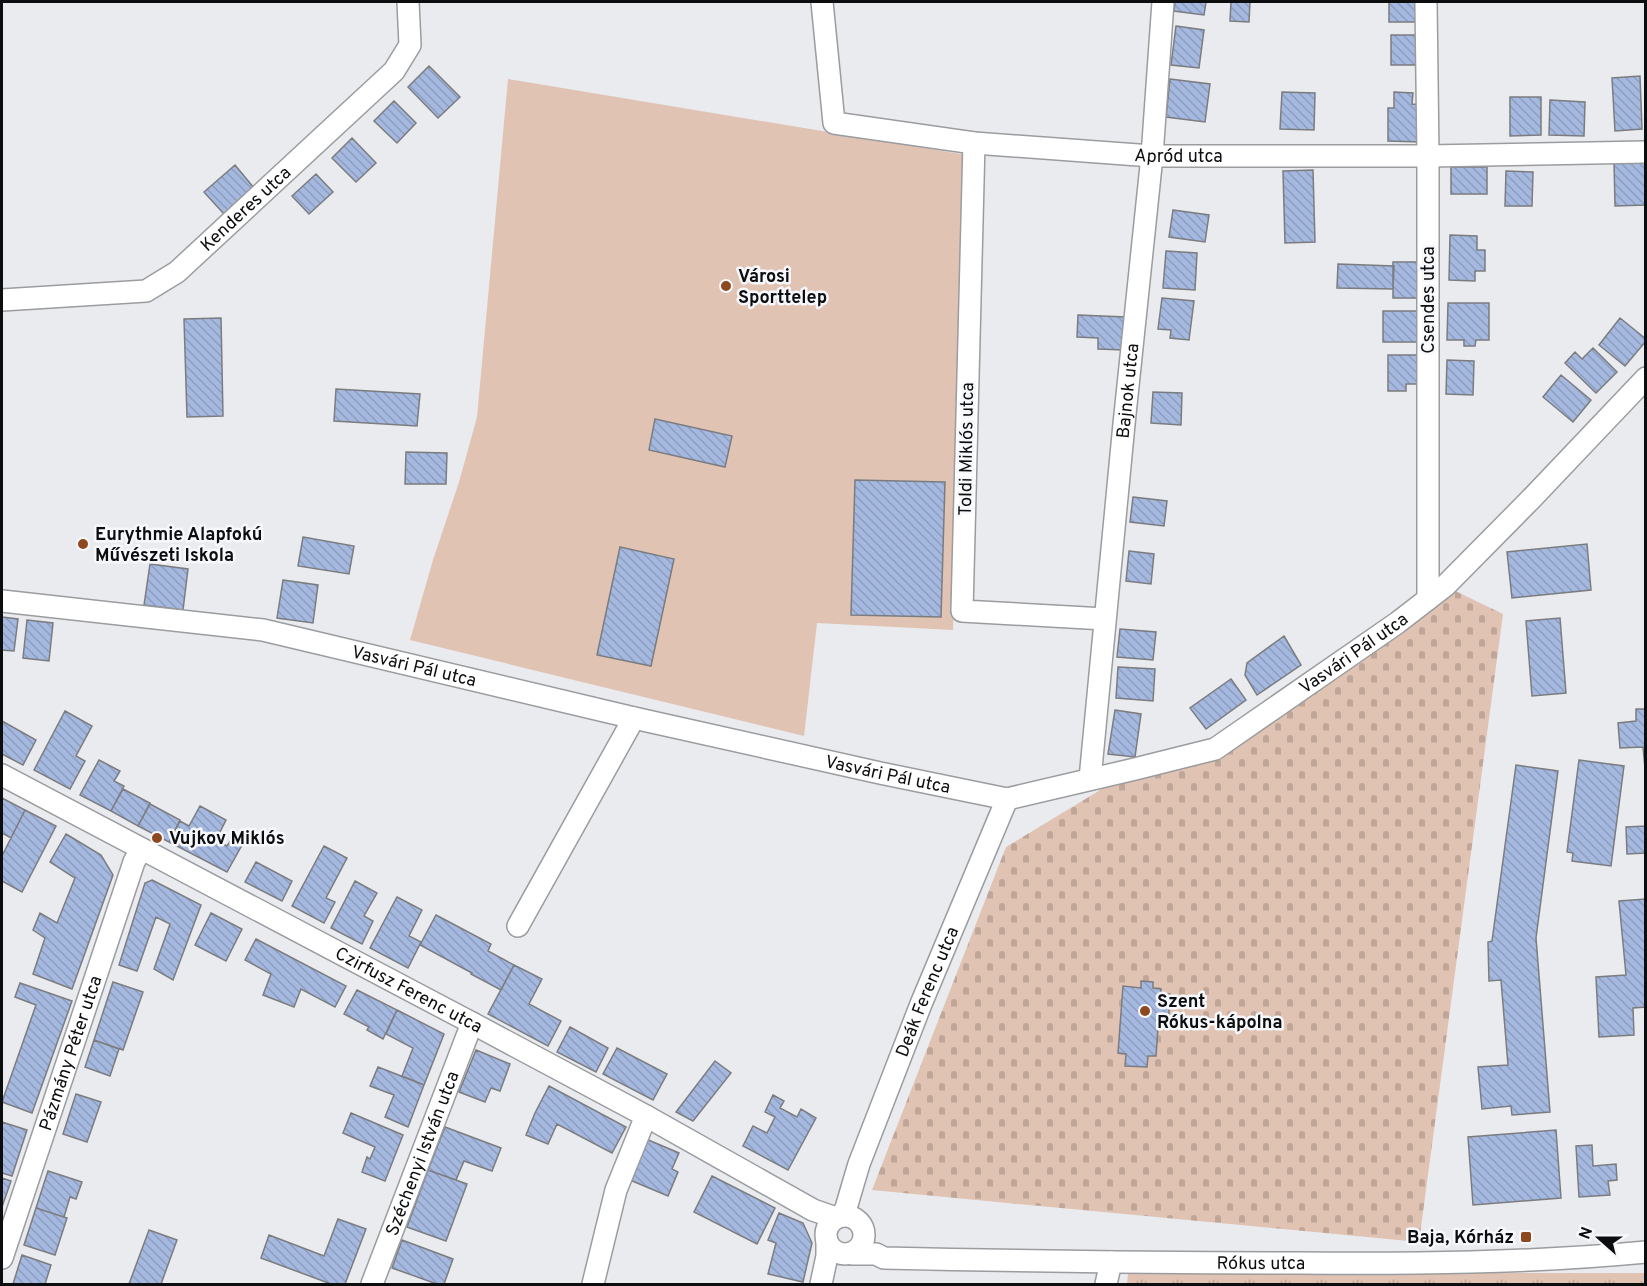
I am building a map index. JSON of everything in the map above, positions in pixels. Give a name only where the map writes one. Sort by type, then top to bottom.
[{"type":"street","name":"Kenderes utca","points":[[2,300],[146,291],[177,272],[394,71],[410,45],[408,2]]},
{"type":"street","name":"Apród utca","points":[[822,2],[834,123],[974,143],[1152,156],[1428,156],[1646,152]]},
{"type":"street","name":"Bajnok utca","points":[[1090,779],[1152,156],[1163,2]]},
{"type":"street","name":"Csendes utca","points":[[1426,2],[1428,599]]},
{"type":"street","name":"Toldi Miklós utca","points":[[974,143],[962,611],[1105,619]]},
{"type":"street","name":"Vasvári Pál utca","points":[[2,601],[263,630],[634,718],[1008,799],[1215,749],[1396,623],[1445,586],[1646,378]]},
{"type":"street","points":[[518,926],[634,718]]},
{"type":"street","name":"Czirfusz Ferenc utca","points":[[2,775],[646,1116],[813,1210],[821,1221],[842,1227]]},
{"type":"street","name":"Deák Ferenc utca","points":[[842,1227],[859,1164],[921,1004],[1008,799]]},
{"type":"street","name":"Pázmány Péter utca","points":[[2,1258],[134,862],[141,849]]},
{"type":"street","name":"Széchenyi István utca","points":[[372,1284],[472,1023]]},
{"type":"street","points":[[593,1284],[616,1190],[646,1116]]},
{"type":"street","points":[[842,1227],[876,1254]]},
{"type":"street","points":[[842,1227],[834,1251],[849,1254]]},
{"type":"street","points":[[826,1284],[838,1263],[861,1246],[865,1235],[842,1227]]},
{"type":"street","points":[[821,1284],[827,1256],[842,1227]]},
{"type":"street","name":"Rókus utca","points":[[849,1254],[876,1254],[884,1258],[1402,1264],[1646,1252]]},
{"type":"street","points":[[1107,1284],[1111,1262]]},
{"type":"green space","name":"Városi Sporttelep","points":[[508,79],[967,155],[953,630],[817,623],[804,736],[410,640],[477,417]]},
{"type":"green space","points":[[1445,586],[1503,614],[1419,1242],[872,1190],[1006,847],[1135,769],[1215,749]]},
{"type":"green space","points":[[1128,1273],[1646,1273],[1645,1284],[1127,1284]]},
{"type":"building","points":[[1175,2],[1206,2],[1204,15],[1174,11]]},
{"type":"building","points":[[1231,2],[1250,2],[1249,22],[1230,21]]},
{"type":"building","points":[[1389,2],[1418,2],[1418,22],[1389,22]]},
{"type":"building","points":[[1176,26],[1204,30],[1199,68],[1171,65]]},
{"type":"building","points":[[1391,35],[1419,35],[1418,65],[1391,65]]},
{"type":"building","points":[[429,66],[460,97],[438,118],[408,87]]},
{"type":"building","points":[[1640,76],[1642,129],[1615,131],[1612,78]]},
{"type":"building","points":[[1170,79],[1210,84],[1205,122],[1166,117]]},
{"type":"building","points":[[1282,92],[1315,93],[1314,130],[1280,129]]},
{"type":"building","points":[[1394,92],[1413,93],[1412,104],[1422,105],[1421,142],[1388,141],[1388,108],[1394,108]]},
{"type":"building","points":[[1510,97],[1541,97],[1541,135],[1510,136]]},
{"type":"building","points":[[1550,100],[1585,102],[1584,136],[1549,135]]},
{"type":"building","points":[[394,101],[416,123],[397,143],[374,121]]},
{"type":"building","points":[[352,138],[376,163],[356,182],[332,158]]},
{"type":"building","points":[[1646,161],[1646,205],[1615,206],[1614,162]]},
{"type":"building","points":[[235,165],[254,188],[224,214],[204,192]]},
{"type":"building","points":[[1451,167],[1487,167],[1487,194],[1451,194]]},
{"type":"building","points":[[1313,170],[1315,242],[1285,243],[1283,171]]},
{"type":"building","points":[[1506,171],[1533,172],[1532,206],[1505,206]]},
{"type":"building","points":[[316,174],[333,192],[309,214],[292,196]]},
{"type":"building","points":[[1173,210],[1209,215],[1205,242],[1169,237]]},
{"type":"building","points":[[1450,235],[1477,236],[1477,250],[1485,250],[1485,271],[1475,271],[1475,281],[1449,280]]},
{"type":"building","points":[[1166,251],[1197,253],[1195,290],[1163,288]]},
{"type":"building","points":[[1393,262],[1421,262],[1421,298],[1393,298]]},
{"type":"building","points":[[1338,264],[1394,266],[1393,289],[1337,288]]},
{"type":"building","points":[[1162,298],[1194,301],[1189,340],[1170,338],[1171,330],[1158,329]]},
{"type":"building","points":[[1448,303],[1489,303],[1489,340],[1476,340],[1475,346],[1464,346],[1464,340],[1447,340]]},
{"type":"building","points":[[1383,311],[1422,311],[1421,342],[1383,342]]},
{"type":"building","points":[[1078,315],[1126,317],[1124,350],[1098,349],[1098,338],[1077,337]]},
{"type":"building","points":[[221,318],[223,416],[187,417],[184,319]]},
{"type":"building","points":[[1620,318],[1646,339],[1625,366],[1599,345]]},
{"type":"building","points":[[1593,348],[1617,372],[1596,393],[1565,363],[1575,352],[1582,359]]},
{"type":"building","points":[[1388,355],[1421,355],[1421,384],[1406,384],[1406,391],[1388,391]]},
{"type":"building","points":[[1447,360],[1474,361],[1473,395],[1446,394]]},
{"type":"building","points":[[1561,375],[1591,400],[1573,422],[1543,397]]},
{"type":"building","points":[[336,389],[420,394],[417,426],[334,421]]},
{"type":"building","points":[[1153,392],[1182,393],[1181,425],[1151,423]]},
{"type":"building","points":[[655,419],[732,436],[725,467],[649,450]]},
{"type":"building","points":[[406,452],[447,453],[446,484],[405,484]]},
{"type":"building","points":[[855,480],[945,482],[941,617],[851,615]]},
{"type":"building","points":[[1133,497],[1167,501],[1164,526],[1130,522]]},
{"type":"building","points":[[303,537],[354,546],[349,574],[298,566]]},
{"type":"building","points":[[1587,544],[1591,590],[1512,598],[1507,552]]},
{"type":"building","points":[[620,547],[674,559],[651,666],[597,655]]},
{"type":"building","points":[[1129,551],[1154,554],[1151,584],[1126,581]]},
{"type":"building","points":[[150,564],[188,569],[183,610],[144,605]]},
{"type":"building","points":[[283,580],[318,585],[313,623],[277,618]]},
{"type":"building","points":[[2,617],[18,619],[14,651],[2,650]]},
{"type":"building","points":[[1560,618],[1566,693],[1532,696],[1526,621]]},
{"type":"building","points":[[27,620],[53,623],[49,661],[23,658]]},
{"type":"building","points":[[1120,629],[1156,632],[1153,660],[1117,657]]},
{"type":"building","points":[[1284,636],[1301,665],[1257,695],[1245,675],[1247,663]]},
{"type":"building","points":[[1118,667],[1155,669],[1153,701],[1116,698]]},
{"type":"building","points":[[1231,679],[1246,700],[1206,729],[1190,708]]},
{"type":"building","points":[[1636,709],[1646,709],[1646,779],[1643,747],[1620,748],[1618,723],[1636,721]]},
{"type":"building","points":[[1115,710],[1141,714],[1135,757],[1108,754]]},
{"type":"building","points":[[65,711],[92,726],[76,756],[85,761],[70,789],[34,770]]},
{"type":"building","points":[[2,721],[36,740],[23,765],[2,754]]},
{"type":"building","points":[[99,760],[120,771],[114,781],[124,786],[111,811],[80,795]]},
{"type":"building","points":[[1579,760],[1624,766],[1611,866],[1572,861],[1573,853],[1567,852]]},
{"type":"building","points":[[1516,765],[1558,771],[1536,938],[1550,1112],[1512,1115],[1511,1106],[1482,1109],[1478,1067],[1508,1065],[1501,980],[1489,981],[1488,942],[1492,941]]},
{"type":"building","points":[[123,789],[150,803],[138,826],[111,811]]},
{"type":"building","points":[[2,798],[25,810],[11,838],[2,833]]},
{"type":"building","points":[[150,804],[180,820],[169,842],[138,826]]},
{"type":"building","points":[[200,806],[226,820],[216,840],[227,846],[231,840],[242,845],[227,872],[169,842],[180,821],[189,826]]},
{"type":"building","points":[[25,810],[56,826],[22,892],[2,881],[2,856]]},
{"type":"building","points":[[1646,826],[1646,853],[1627,854],[1626,827]]},
{"type":"building","points":[[66,834],[101,855],[113,875],[72,989],[33,974],[45,938],[33,930],[40,913],[57,923],[75,878],[50,862]]},
{"type":"building","points":[[324,846],[347,858],[326,898],[335,902],[324,923],[292,906]]},
{"type":"building","points":[[256,862],[292,881],[282,901],[245,882]]},
{"type":"building","points":[[152,880],[201,905],[173,980],[154,969],[170,924],[156,917],[137,971],[119,965],[145,883]]},
{"type":"building","points":[[355,881],[377,893],[364,916],[373,921],[362,944],[331,928]]},
{"type":"building","points":[[397,897],[422,910],[409,936],[421,942],[408,968],[370,948]]},
{"type":"building","points":[[1646,899],[1646,1007],[1633,1008],[1634,1035],[1599,1037],[1596,977],[1626,975],[1619,901]]},
{"type":"building","points":[[211,913],[242,929],[226,961],[195,945]]},
{"type":"building","points":[[436,915],[491,944],[488,951],[514,965],[501,990],[420,945]]},
{"type":"building","points":[[256,939],[346,986],[335,1007],[301,989],[294,1007],[263,995],[271,974],[245,960]]},
{"type":"building","points":[[514,965],[542,979],[529,1004],[561,1021],[548,1046],[488,1014]]},
{"type":"building","name":"Szent Rókus-kápolna","points":[[1141,981],[1153,982],[1153,988],[1161,989],[1161,994],[1170,994],[1168,1028],[1158,1027],[1156,1056],[1148,1056],[1147,1067],[1125,1066],[1126,1054],[1118,1053],[1123,986],[1141,988]]},
{"type":"building","points":[[113,982],[143,992],[123,1050],[94,1040]]},
{"type":"building","points":[[20,983],[72,1001],[32,1113],[2,1102],[36,1005],[15,997]]},
{"type":"building","points":[[357,990],[397,1010],[383,1039],[367,1030],[369,1027],[344,1014]]},
{"type":"building","points":[[397,1010],[444,1034],[424,1085],[402,1076],[413,1048],[386,1034]]},
{"type":"building","points":[[570,1027],[608,1048],[596,1072],[557,1052]]},
{"type":"building","points":[[94,1040],[119,1049],[110,1076],[85,1067]]},
{"type":"building","points":[[617,1048],[667,1074],[653,1100],[603,1074]]},
{"type":"building","points":[[476,1050],[510,1064],[500,1091],[491,1088],[485,1102],[459,1092]]},
{"type":"building","points":[[715,1061],[731,1073],[693,1121],[676,1112]]},
{"type":"building","points":[[378,1067],[424,1085],[408,1127],[385,1117],[394,1095],[370,1086]]},
{"type":"building","points":[[549,1086],[626,1127],[612,1153],[557,1124],[548,1144],[526,1135]]},
{"type":"building","points":[[76,1094],[101,1102],[87,1142],[63,1134]]},
{"type":"building","points":[[773,1095],[784,1101],[780,1108],[797,1117],[801,1109],[816,1118],[788,1170],[743,1146],[753,1126],[767,1133],[775,1117],[765,1112]]},
{"type":"building","points":[[351,1113],[403,1135],[385,1181],[362,1172],[367,1157],[370,1159],[375,1147],[343,1133]]},
{"type":"building","points":[[2,1122],[27,1130],[12,1176],[2,1173]]},
{"type":"building","points":[[445,1127],[501,1148],[492,1171],[464,1161],[456,1180],[428,1170]]},
{"type":"building","points":[[1556,1130],[1561,1198],[1473,1205],[1468,1137]]},
{"type":"building","points":[[646,1139],[679,1153],[672,1169],[678,1172],[668,1196],[630,1180]]},
{"type":"building","points":[[1592,1145],[1593,1166],[1616,1164],[1617,1180],[1608,1181],[1610,1195],[1579,1197],[1576,1146]]},
{"type":"building","points":[[428,1170],[467,1184],[446,1241],[407,1227]]},
{"type":"building","points":[[48,1171],[82,1182],[76,1199],[70,1197],[64,1217],[36,1208]]},
{"type":"building","points":[[712,1176],[775,1208],[757,1244],[694,1212]]},
{"type":"building","points":[[2,1178],[11,1181],[2,1207]]},
{"type":"building","points":[[36,1208],[67,1218],[55,1255],[24,1245]]},
{"type":"building","points":[[779,1213],[803,1223],[812,1243],[803,1282],[768,1274],[776,1243],[768,1240]]},
{"type":"building","points":[[338,1219],[366,1229],[345,1284],[331,1284],[261,1258],[269,1235],[324,1256]]},
{"type":"building","points":[[149,1230],[177,1240],[161,1284],[129,1284]]},
{"type":"building","points":[[402,1240],[453,1259],[444,1284],[437,1284],[392,1268]]},
{"type":"building","points":[[22,1255],[51,1265],[45,1284],[13,1284]]},
{"type":"place","name":"Városi Sporttelep","points":[[726,286]]},
{"type":"place","name":"Eurythmie Alapfokú Művészeti Iskola","points":[[83,544]]},
{"type":"place","name":"Vujkov Miklós","points":[[157,838]]},
{"type":"place","name":"Szent Rókus-kápolna","points":[[1145,1011]]},
{"type":"place","name":"Baja, Kórház","points":[[1526,1237]]}]
